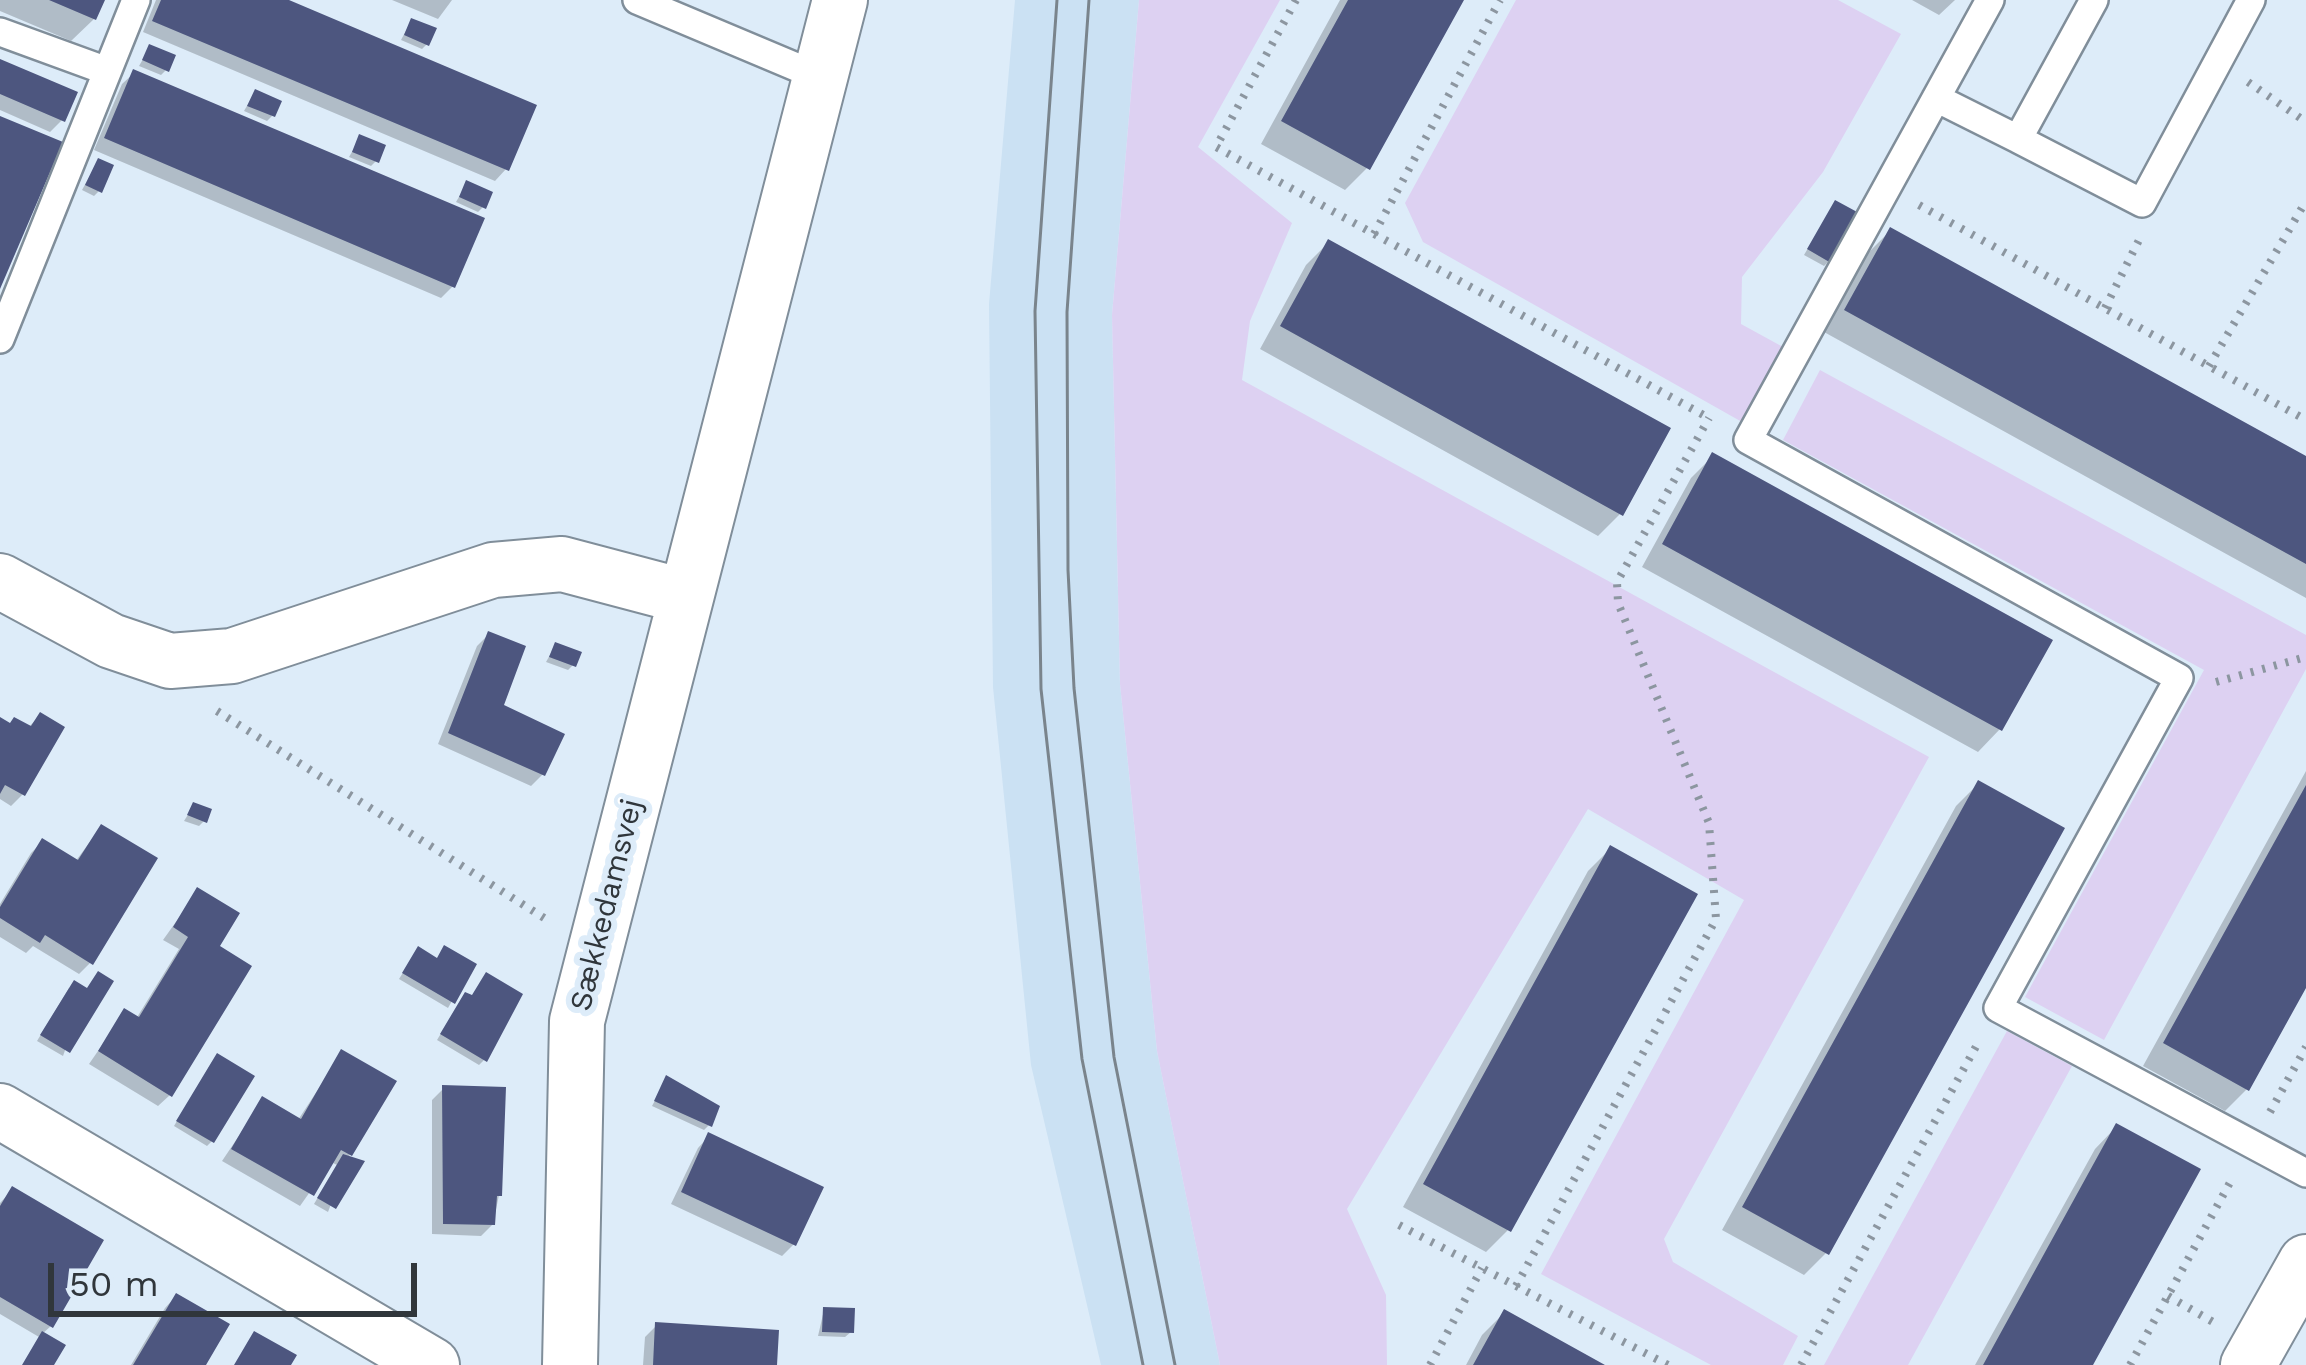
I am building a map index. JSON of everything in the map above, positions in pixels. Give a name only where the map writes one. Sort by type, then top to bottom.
[{"type":"street","name":"Sækkedamsvej","points":[[569,1365],[577,1021],[840,0]]},
{"type":"street","points":[[0,581],[111,641],[170,661],[232,656],[493,570],[562,564],[683,596]]},
{"type":"street","points":[[0,1111],[432,1365]]},
{"type":"street","points":[[2248,1365],[2306,1262]]},
{"type":"lane","points":[[0,339],[136,0]]},
{"type":"lane","points":[[637,0],[820,77]]},
{"type":"lane","points":[[1990,0],[1748,440],[2179,678],[1998,1008],[2306,1173]]},
{"type":"lane","points":[[2018,139],[2094,0]]},
{"type":"lane","points":[[1936,98],[2142,203],[2252,0]]},
{"type":"lane","points":[[0,32],[107,71]]},
{"type":"path","points":[[1296,0],[1216,147],[1748,440]]},
{"type":"path","points":[[1374,234],[1500,0]]},
{"type":"path","points":[[2270,94],[2306,122]]},
{"type":"path","points":[[1887,188],[2306,420]]},
{"type":"path","points":[[2209,366],[2306,201]]},
{"type":"path","points":[[2105,308],[2139,242],[2142,203]]},
{"type":"path","points":[[1516,1286],[1716,919],[1709,823],[1618,603],[1617,582],[1709,418]]},
{"type":"path","points":[[2179,678],[2211,683],[2306,658]]},
{"type":"path","points":[[208,705],[596,951]]},
{"type":"path","points":[[1801,1365],[1998,1008]]},
{"type":"path","points":[[2130,1365],[2306,1047]]},
{"type":"path","points":[[1399,1225],[1668,1365]]},
{"type":"path","points":[[1430,1365],[1482,1268]]},
{"type":"shaded area","points":[[1015,0],[1139,0],[1112,315],[1120,684],[1157,1051],[1220,1365],[1101,1365],[1031,1065],[993,687],[989,304]]},
{"type":"shaded area","points":[[1139,0],[1280,0],[1198,147],[1292,223],[1250,321],[1242,380],[1929,757],[1664,1239],[1673,1262],[1798,1336],[1783,1365],[1711,1365],[1541,1274],[1744,900],[1588,809],[1347,1209],[1386,1295],[1387,1365],[1220,1365],[1157,1051],[1120,684],[1112,315]]},
{"type":"shaded area","points":[[1516,0],[1838,0],[1901,34],[1823,172],[1742,277],[1741,324],[1783,347],[1742,422],[1423,242],[1405,203]]},
{"type":"shaded area","points":[[1820,370],[2306,635],[2306,669],[2104,1040],[2025,997],[2204,670],[1783,440]]},
{"type":"shaded area","points":[[2007,1031],[2072,1066],[1908,1365],[1824,1365]]},
{"type":"building","points":[[49,0],[105,0],[96,20]]},
{"type":"building","points":[[161,0],[289,0],[537,105],[509,171],[152,21]]},
{"type":"building","points":[[1348,0],[1464,0],[1370,170],[1281,121]]},
{"type":"building","points":[[411,18],[437,28],[429,46],[404,35]]},
{"type":"building","points":[[149,44],[176,55],[169,72],[142,60]]},
{"type":"building","points":[[0,59],[78,92],[65,122],[0,94]]},
{"type":"building","points":[[133,69],[485,218],[455,288],[104,138]]},
{"type":"building","points":[[255,89],[282,101],[275,117],[247,106]]},
{"type":"building","points":[[0,116],[63,142],[0,289]]},
{"type":"building","points":[[359,134],[386,145],[379,163],[352,152]]},
{"type":"building","points":[[98,158],[114,165],[102,193],[85,185]]},
{"type":"building","points":[[466,180],[493,192],[486,209],[459,197]]},
{"type":"building","points":[[1835,200],[1859,213],[1831,263],[1807,249]]},
{"type":"building","points":[[1890,227],[2306,456],[2306,564],[1844,310]]},
{"type":"building","points":[[1328,239],[1671,428],[1623,516],[1280,326]]},
{"type":"building","points":[[1712,452],[2053,640],[2002,731],[1662,544]]},
{"type":"building","points":[[488,631],[526,646],[504,705],[565,734],[545,776],[448,733]]},
{"type":"building","points":[[555,642],[582,652],[576,667],[549,657]]},
{"type":"building","points":[[40,712],[65,727],[25,796],[5,785],[0,794],[0,717],[10,723],[14,717],[31,726]]},
{"type":"building","points":[[1978,780],[2065,828],[1829,1255],[1742,1207]]},
{"type":"building","points":[[2306,785],[2306,988],[2249,1091],[2163,1043]]},
{"type":"building","points":[[193,802],[212,809],[207,823],[187,815]]},
{"type":"building","points":[[101,824],[158,858],[93,965],[45,935],[40,943],[0,918],[0,907],[42,838],[78,860]]},
{"type":"building","points":[[1610,845],[1698,894],[1511,1232],[1423,1184]]},
{"type":"building","points":[[197,887],[240,913],[220,946],[252,966],[172,1097],[98,1051],[124,1008],[139,1017],[188,937],[173,927]]},
{"type":"building","points":[[444,945],[477,964],[455,1004],[402,973],[418,946],[437,958]]},
{"type":"building","points":[[98,971],[114,981],[70,1053],[40,1035],[74,980],[87,988]]},
{"type":"building","points":[[486,972],[523,994],[487,1062],[440,1034],[465,992],[472,995]]},
{"type":"building","points":[[341,1049],[397,1081],[352,1156],[341,1150],[314,1196],[231,1149],[262,1096],[301,1119]]},
{"type":"building","points":[[217,1053],[255,1076],[214,1143],[176,1121]]},
{"type":"building","points":[[666,1075],[720,1106],[712,1127],[654,1101]]},
{"type":"building","points":[[442,1085],[506,1087],[502,1196],[497,1196],[495,1225],[443,1224]]},
{"type":"building","points":[[2116,1123],[2201,1169],[2093,1365],[1983,1365]]},
{"type":"building","points":[[708,1132],[824,1187],[796,1246],[681,1192]]},
{"type":"building","points":[[343,1154],[365,1161],[336,1209],[317,1198]]},
{"type":"building","points":[[12,1186],[104,1240],[53,1328],[0,1297],[0,1206]]},
{"type":"building","points":[[176,1293],[230,1324],[206,1365],[133,1365]]},
{"type":"building","points":[[823,1307],[855,1308],[854,1333],[822,1332]]},
{"type":"building","points":[[1504,1309],[1605,1365],[1473,1365]]},
{"type":"building","points":[[655,1322],[779,1330],[777,1365],[653,1365]]},
{"type":"building","points":[[42,1331],[66,1345],[54,1365],[22,1365]]},
{"type":"building","points":[[254,1331],[297,1355],[291,1365],[234,1365]]},
{"type":"tram line","points":[[1057,0],[1035,311],[1041,689],[1082,1059],[1143,1365]]},
{"type":"tram line","points":[[1089,0],[1067,312],[1068,570],[1074,688],[1114,1057],[1175,1365]]}]
